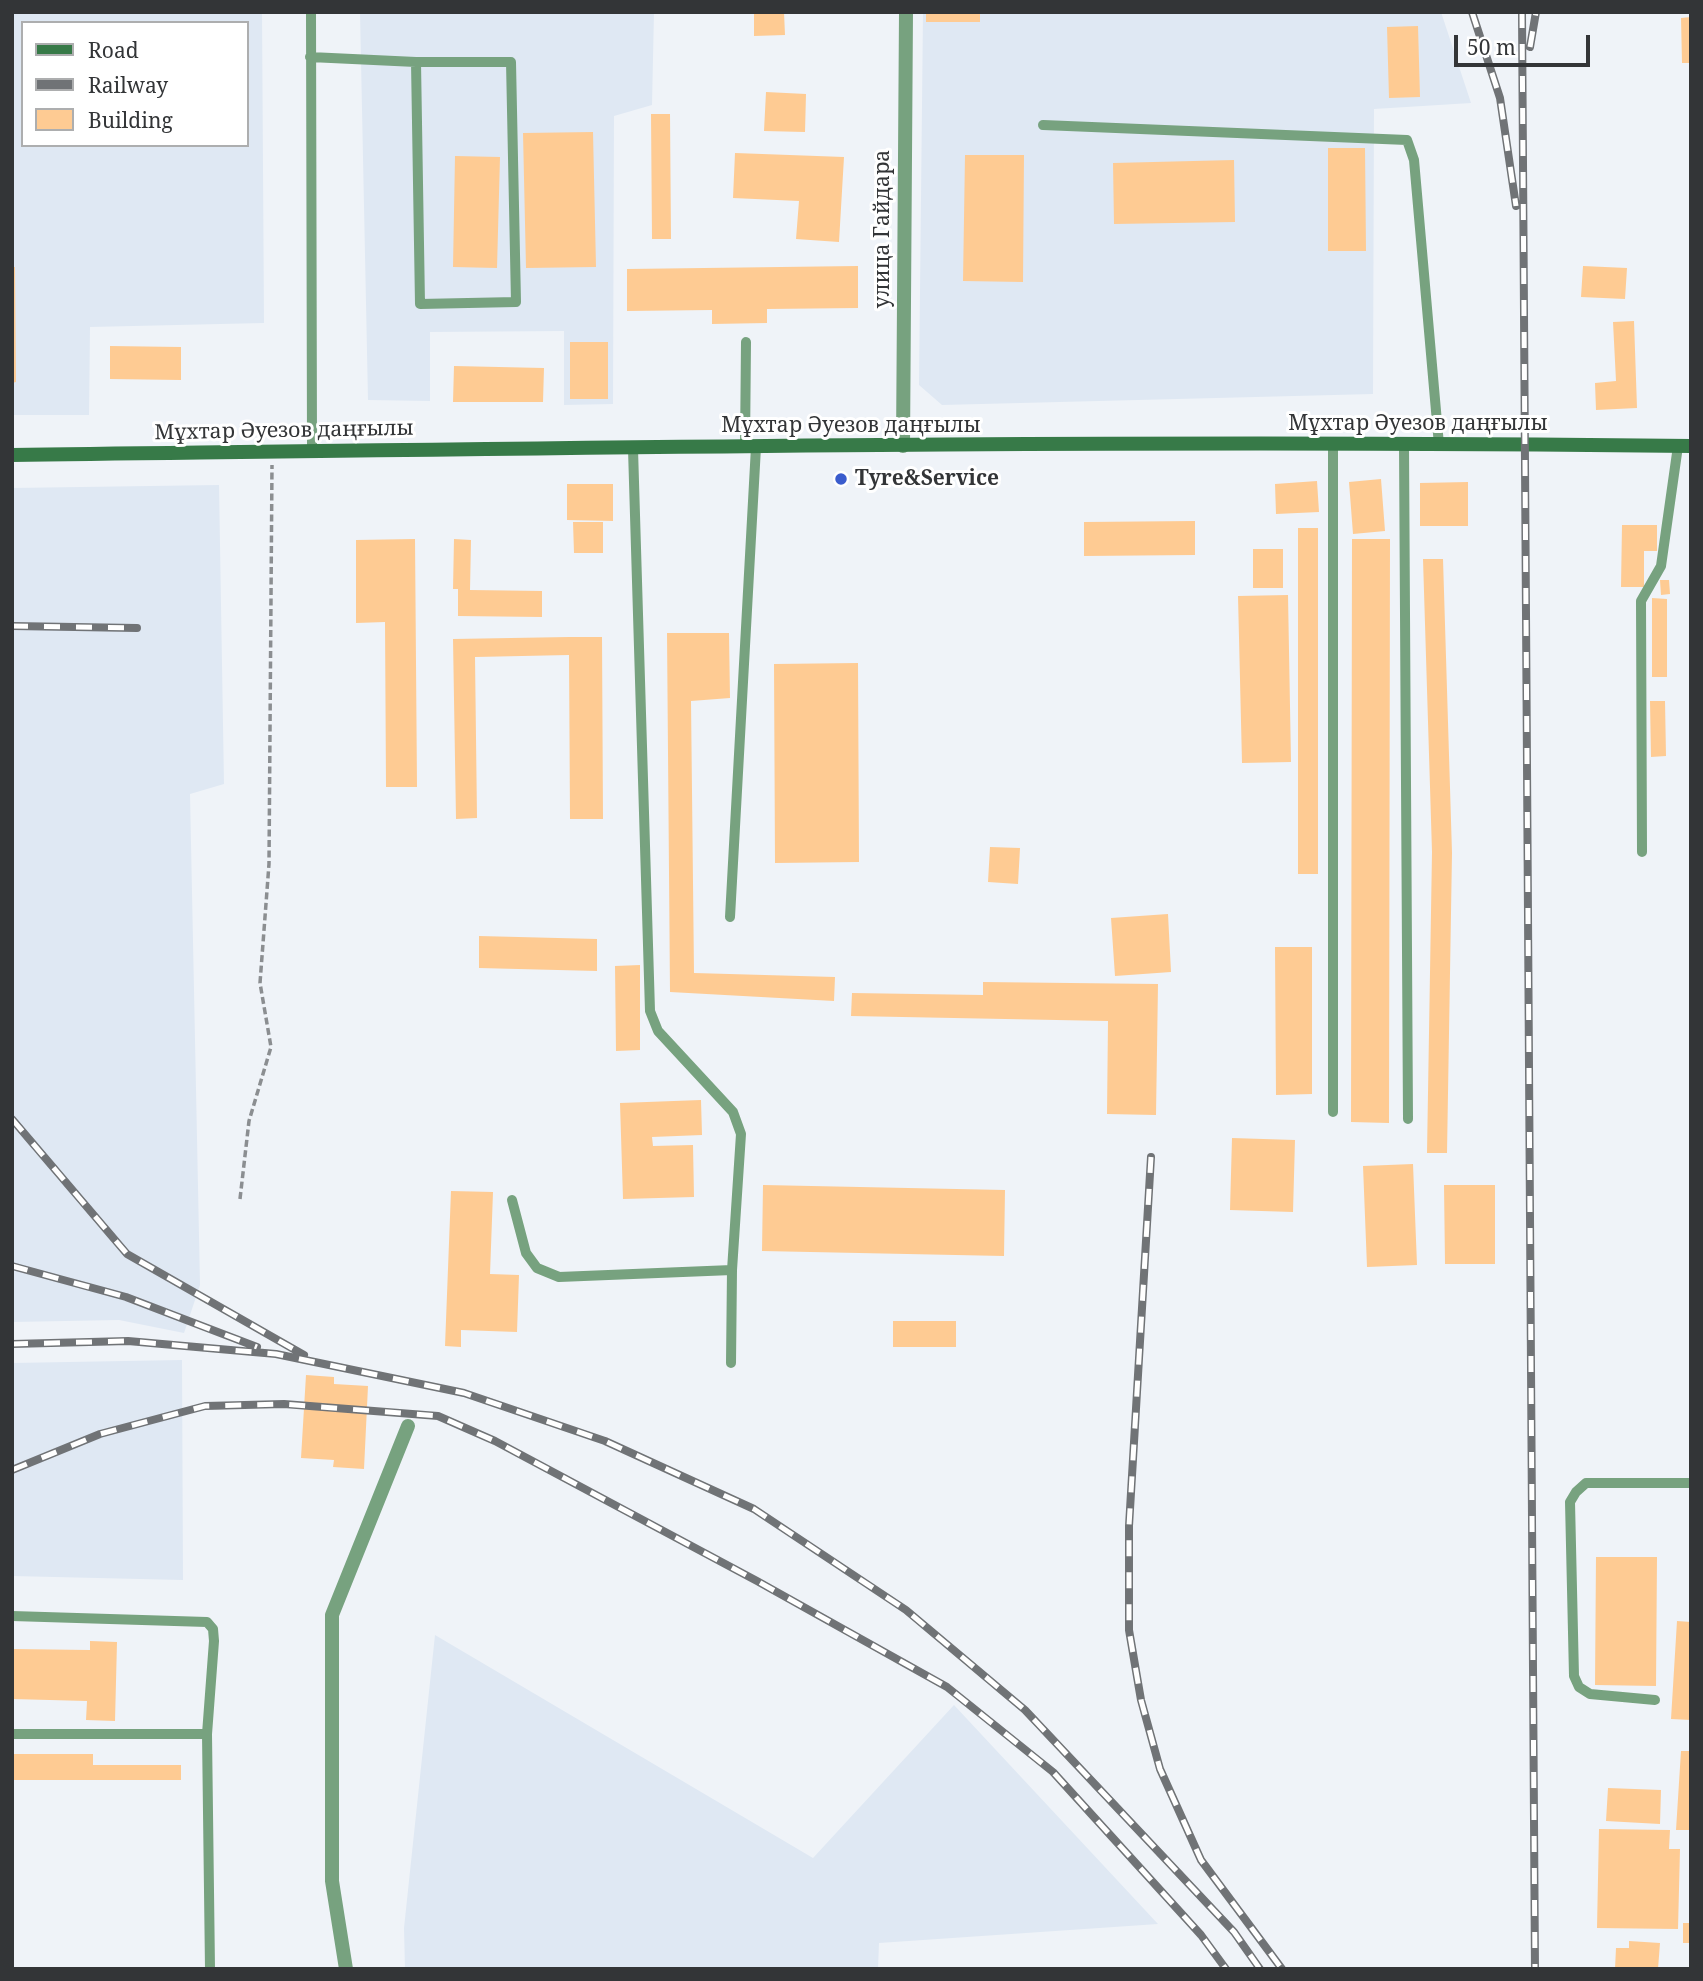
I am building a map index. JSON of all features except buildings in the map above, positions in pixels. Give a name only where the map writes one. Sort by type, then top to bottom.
[{"type":"main road","name":"Мұхтар Әуезов даңғылы","points":[[12,455],[903,446],[1684,446]]},
{"type":"street","name":"улица Гайдара","points":[[903,446],[906,12]]},
{"type":"street","points":[[346,1969],[332,1881],[332,1615],[408,1426]]},
{"type":"lane","points":[[311,12],[312,450]]},
{"type":"lane","points":[[310,57],[416,62],[511,62],[516,302],[420,304],[416,62]]},
{"type":"lane","points":[[1043,125],[1407,140],[1414,160],[1438,445]]},
{"type":"lane","points":[[730,917],[751,447],[746,342]]},
{"type":"lane","points":[[1333,445],[1334,1112]]},
{"type":"lane","points":[[1405,445],[1408,1119]]},
{"type":"lane","points":[[1642,852],[1641,601],[1661,566],[1684,446]]},
{"type":"lane","points":[[633,449],[650,1011],[658,1031],[733,1112],[741,1134],[732,1270],[730,1363]]},
{"type":"lane","points":[[512,1200],[526,1253],[537,1268],[559,1277],[732,1270]]},
{"type":"lane","points":[[1656,1700],[1590,1694],[1579,1687],[1574,1676],[1570,1502],[1586,1483],[1691,1483]]},
{"type":"lane","points":[[12,1616],[207,1622],[213,1629],[207,1734],[210,1969]]},
{"type":"lane","points":[[12,1734],[207,1734]]},
{"type":"path","points":[[240,1199],[249,1121],[271,1047],[260,983],[269,864],[272,452]]},
{"type":"shaded area","points":[[12,12],[262,12],[264,323],[90,327],[89,415],[12,415]]},
{"type":"shaded area","points":[[360,12],[654,12],[652,105],[614,116],[613,404],[564,405],[564,331],[430,332],[430,401],[368,400]]},
{"type":"shaded area","points":[[923,12],[1441,12],[1471,103],[1374,109],[1373,394],[942,405],[919,385]]},
{"type":"shaded area","points":[[219,485],[224,784],[190,794],[200,1285],[184,1333],[119,1320],[12,1322],[12,488]]},
{"type":"shaded area","points":[[182,1360],[183,1580],[12,1576],[12,1363]]},
{"type":"shaded area","points":[[435,1635],[813,1858],[954,1705],[1158,1924],[879,1943],[878,1969],[405,1969],[404,1928]]},
{"type":"railway","points":[[1472,12],[1500,98],[1516,206]]},
{"type":"railway","points":[[1522,12],[1535,1969]]},
{"type":"railway","points":[[1530,47],[1536,12]]},
{"type":"railway","points":[[12,626],[137,628]]},
{"type":"railway","points":[[12,1119],[127,1254],[304,1355]]},
{"type":"railway","points":[[1151,1157],[1129,1526],[1129,1630],[1141,1700],[1160,1769],[1201,1860],[1282,1969]]},
{"type":"railway","points":[[12,1266],[126,1297],[257,1347]]},
{"type":"railway","points":[[12,1344],[128,1341],[276,1354],[464,1393],[605,1441],[754,1509],[906,1610],[1025,1710],[1234,1932],[1260,1969]]},
{"type":"railway","points":[[12,1470],[100,1434],[205,1406],[284,1404],[438,1416],[495,1441],[757,1581],[947,1687],[1053,1772],[1201,1935],[1226,1969]]},
{"type":"place","name":"Tyre&Service","points":[[841,479]]}]
